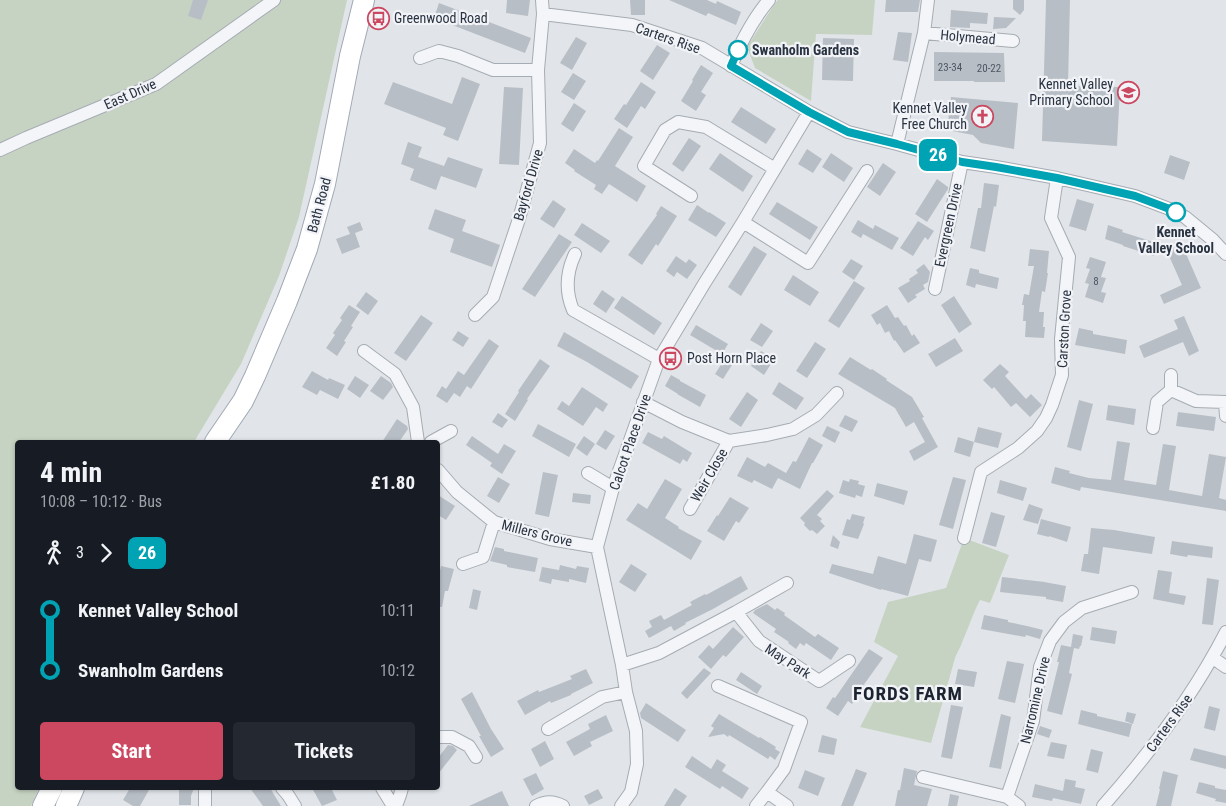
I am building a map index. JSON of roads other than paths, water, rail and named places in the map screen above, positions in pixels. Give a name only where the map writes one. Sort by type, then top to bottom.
[{"type":"main road","name":"Bath Road","points":[[216,440],[243,401],[269,346],[307,249],[326,184],[352,48],[364,0]]},
{"type":"main road","name":"Bath Road","points":[[230,440],[236,427],[243,401]]},
{"type":"main road","points":[[44,806],[51,790]]},
{"type":"main road","points":[[66,806],[73,790]]},
{"type":"street","name":"East Drive","points":[[0,150],[156,84],[274,0]]},
{"type":"street","name":"Bayford Drive","points":[[474,314],[493,297],[519,219],[540,143],[538,70],[543,14],[542,0]]},
{"type":"street","points":[[731,66],[743,38],[769,0]]},
{"type":"street","name":"Holymead","points":[[897,144],[924,33],[928,0]]},
{"type":"street","name":"Carters Rise","points":[[543,14],[632,25],[702,48],[809,112],[848,132],[962,162],[1057,178],[1135,196],[1185,217],[1213,240],[1226,254]]},
{"type":"street","name":"Holymead","points":[[924,33],[1013,41]]},
{"type":"street","points":[[420,58],[439,51],[458,56],[493,70],[538,70]]},
{"type":"street","name":"Calcot Place Drive","points":[[621,806],[631,792],[637,764],[636,731],[626,692],[597,546],[613,488],[660,358],[809,112]]},
{"type":"street","points":[[691,196],[644,166],[665,130],[678,122],[706,127],[775,169]]},
{"type":"street","name":"Evergreen Drive","points":[[934,289],[962,162]]},
{"type":"street","points":[[743,222],[808,263],[867,171]]},
{"type":"street","name":"Carston Grove","points":[[964,538],[981,472],[1018,448],[1037,431],[1046,418],[1062,375],[1061,339],[1069,257],[1051,218],[1057,178]]},
{"type":"street","points":[[575,254],[570,264],[567,282],[567,291],[574,310],[660,358]]},
{"type":"street","points":[[364,351],[395,374],[413,407],[418,440]]},
{"type":"street","points":[[1171,375],[1172,390]]},
{"type":"street","points":[[1172,390],[1196,400],[1226,402],[1226,416]]},
{"type":"street","points":[[1153,428],[1157,402],[1172,390]]},
{"type":"street","points":[[643,402],[682,422],[728,441],[793,429],[816,415],[837,393]]},
{"type":"street","points":[[435,440],[451,431]]},
{"type":"street","name":"Weir Close","points":[[690,509],[728,441]]},
{"type":"street","name":"Millers Grove","points":[[440,472],[457,492],[494,522],[550,539],[597,546]]},
{"type":"street","points":[[588,473],[613,488]]},
{"type":"street","points":[[463,564],[483,557],[494,522]]},
{"type":"street","points":[[622,665],[659,653],[787,583]]},
{"type":"street","name":"Narromine Drive","points":[[1007,797],[1033,721],[1040,667],[1050,641],[1064,622],[1082,608],[1132,592]]},
{"type":"street","name":"May Park","points":[[736,612],[758,641],[818,681],[849,661]]},
{"type":"street","name":"Carters Rise","points":[[1103,806],[1165,730],[1213,658],[1226,632]]},
{"type":"street","points":[[1213,658],[1226,667]]},
{"type":"street","points":[[718,686],[801,722],[784,769],[756,806]]},
{"type":"street","points":[[548,729],[602,697],[626,692]]},
{"type":"street","points":[[440,737],[452,737],[461,741],[469,746],[476,757]]},
{"type":"street","points":[[923,777],[1007,797],[1019,806]]},
{"type":"street","points":[[205,790],[205,806]]},
{"type":"street","points":[[284,790],[295,806]]},
{"type":"street","points":[[383,790],[394,806],[401,790]]},
{"type":"street","points":[[767,792],[787,806]]},
{"type":"street","points":[[536,806],[540,803],[552,802],[563,806]]},
{"type":"place","name":"Greenwood Road","points":[[378,18]]},
{"type":"place","name":"Swanholm Gardens","points":[[738,50]]},
{"type":"place","name":"Kennet Valley Primary School","points":[[1129,92]]},
{"type":"place","name":"Kennet Valley Free Church","points":[[983,116]]},
{"type":"place","name":"Kennet Valley School","points":[[1176,212]]},
{"type":"place","name":"Post Horn Place","points":[[671,358]]},
{"type":"district","name":"FORDS FARM","points":[[908,693]]}]
